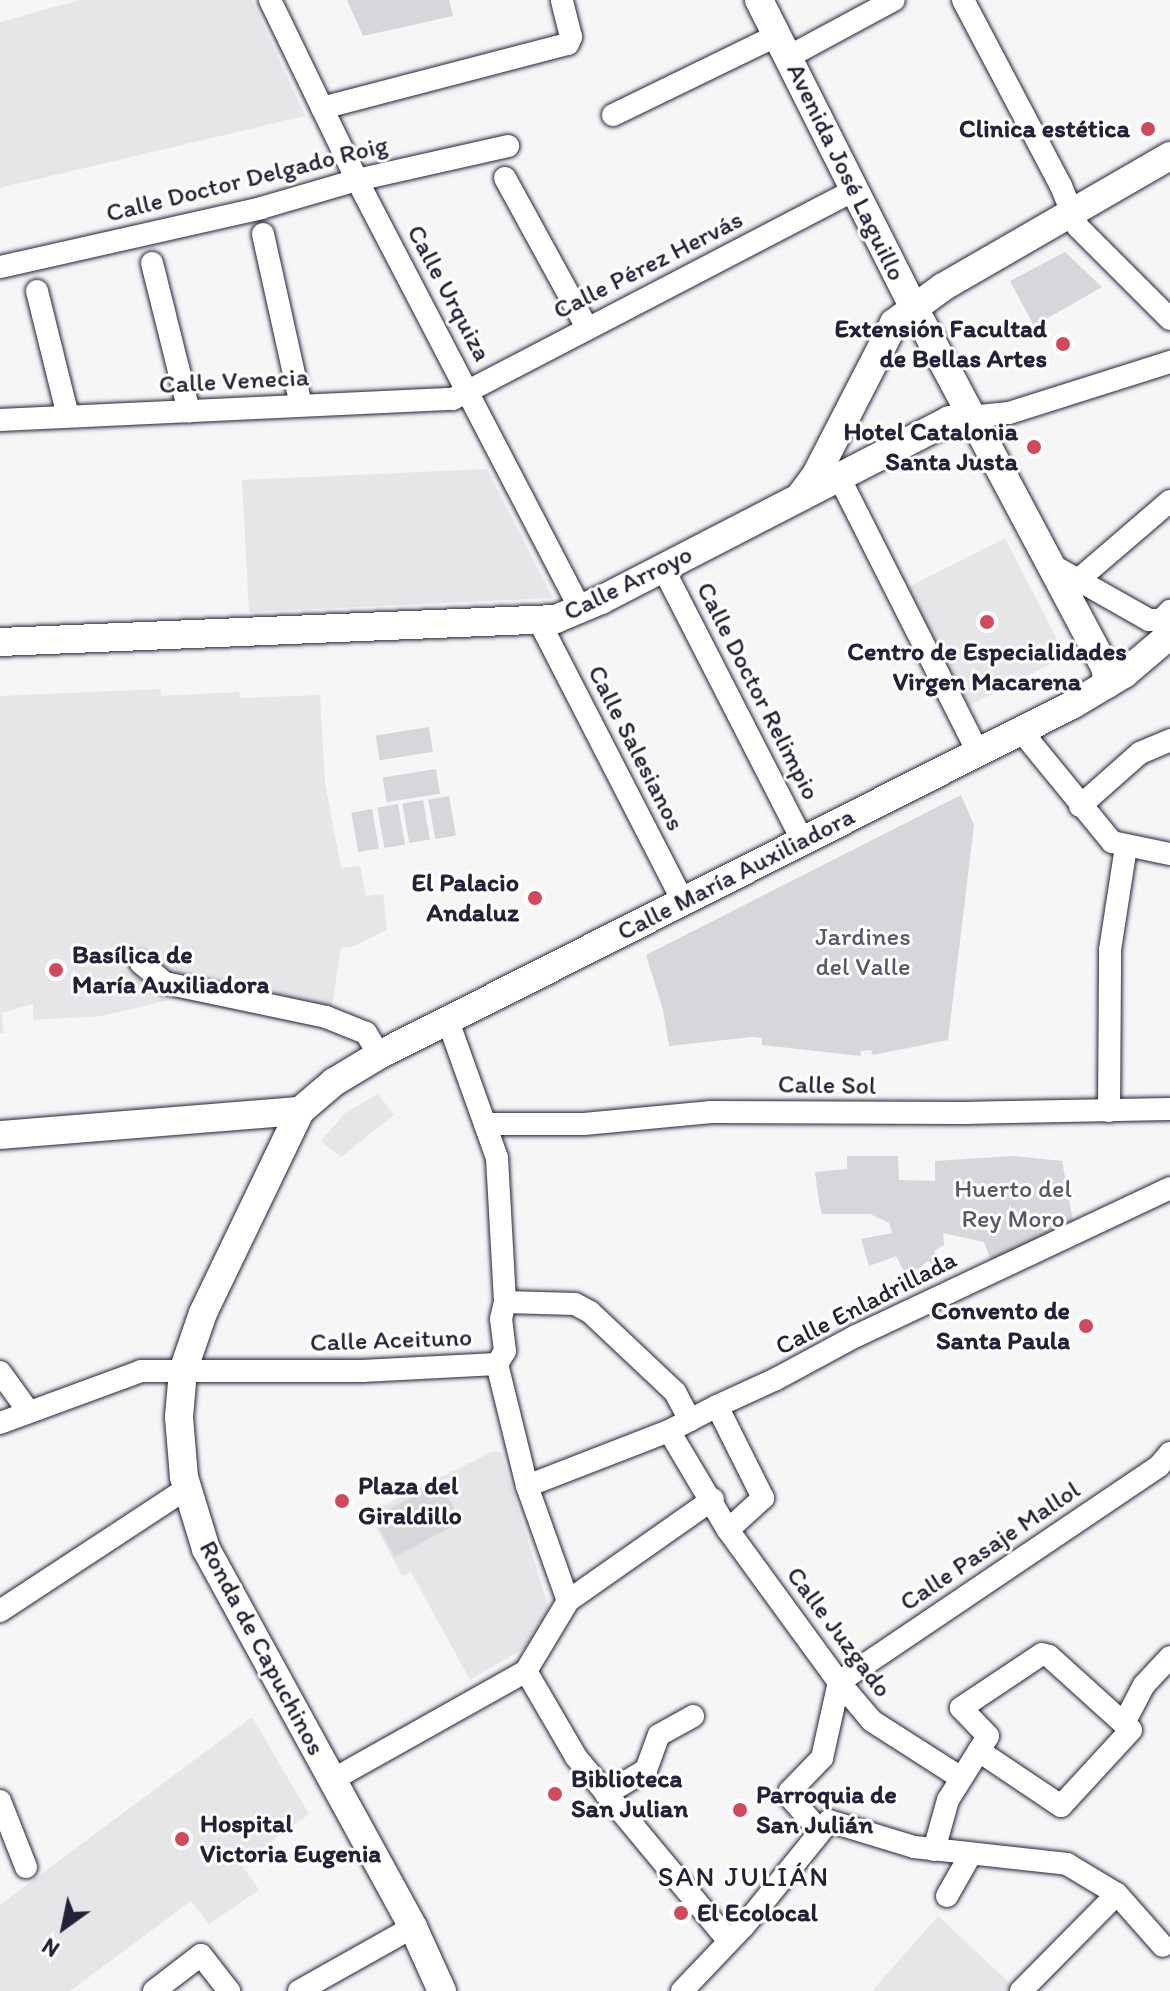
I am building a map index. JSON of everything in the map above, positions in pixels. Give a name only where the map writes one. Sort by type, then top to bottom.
[{"type":"main road","name":"Avenida José Laguillo","points":[[759,0],[913,306],[1106,676]]},
{"type":"main road","points":[[793,502],[816,475],[889,329],[913,306],[1170,156]]},
{"type":"main road","name":"Calle Arroyo","points":[[0,642],[539,621],[581,610],[949,420],[970,417]]},
{"type":"main road","name":"Calle María Auxiliadora","points":[[291,1112],[379,1055],[1022,732],[1106,676],[1167,622]]},
{"type":"main road","points":[[0,1135],[291,1112]]},
{"type":"main road","name":"Ronda de Capuchinos","points":[[291,1112],[203,1313],[183,1371],[179,1417],[186,1489],[206,1549],[413,1927],[442,1991]]},
{"type":"street","name":"Calle Urquiza","points":[[270,0],[357,180],[581,610]]},
{"type":"street","points":[[322,108],[568,44],[571,37],[562,0]]},
{"type":"street","points":[[613,115],[894,0]]},
{"type":"street","points":[[963,0],[1083,234],[1170,319]]},
{"type":"street","name":"Calle Doctor Delgado Roig","points":[[0,267],[261,208],[357,180],[508,146]]},
{"type":"street","points":[[505,178],[587,328]]},
{"type":"street","name":"Calle Pérez Hervás","points":[[468,390],[854,190]]},
{"type":"street","points":[[263,234],[301,405]]},
{"type":"street","points":[[152,263],[189,411]]},
{"type":"street","points":[[37,291],[68,416]]},
{"type":"street","name":"Calle Arroyo","points":[[970,417],[1009,413],[1170,362]]},
{"type":"street","name":"Calle Venecia","points":[[0,420],[301,405],[440,402],[468,390]]},
{"type":"street","points":[[835,438],[835,450],[978,752]]},
{"type":"street","points":[[1078,580],[1170,501]]},
{"type":"street","points":[[1050,564],[1143,618],[1167,622]]},
{"type":"street","name":"Calle Doctor Relimpio","points":[[663,568],[802,840]]},
{"type":"street","name":"Calle Salesianos","points":[[539,621],[683,901]]},
{"type":"street","points":[[1022,732],[1112,842],[1170,854]]},
{"type":"street","points":[[1080,806],[1140,753],[1170,740]]},
{"type":"street","points":[[1109,1111],[1110,950],[1126,847]]},
{"type":"street","points":[[141,963],[165,983],[338,1021],[366,1033],[379,1055]]},
{"type":"street","points":[[448,1021],[497,1158],[505,1302],[501,1319],[505,1351],[497,1364],[527,1486],[568,1601]]},
{"type":"street","name":"Calle Sol","points":[[485,1124],[584,1124],[711,1112],[1170,1109]]},
{"type":"street","name":"Calle Enladrillada","points":[[669,1431],[1170,1188]]},
{"type":"street","points":[[505,1302],[575,1304],[590,1312],[675,1392],[690,1420]]},
{"type":"street","name":"Calle Aceituno","points":[[0,1423],[141,1371],[288,1372],[497,1364]]},
{"type":"street","points":[[0,1372],[29,1412]]},
{"type":"street","points":[[717,1406],[763,1498],[728,1530]]},
{"type":"street","points":[[527,1486],[669,1431]]},
{"type":"street","name":"Calle Juzgado","points":[[669,1431],[713,1499],[728,1530],[839,1682],[872,1721],[961,1778]]},
{"type":"street","name":"Calle Pasaje Mallol","points":[[839,1682],[1159,1466],[1170,1453]]},
{"type":"street","points":[[0,1611],[186,1489]]},
{"type":"street","points":[[332,1780],[526,1671],[568,1601],[713,1499]]},
{"type":"street","points":[[934,1850],[948,1800],[979,1751],[987,1732],[961,1708],[1042,1654],[1049,1656],[1124,1723],[1131,1733],[1061,1806],[979,1751]]},
{"type":"street","points":[[1124,1723],[1144,1685],[1170,1657]]},
{"type":"street","points":[[526,1671],[576,1757],[729,1941]]},
{"type":"street","points":[[839,1682],[822,1758],[790,1791],[789,1796],[828,1826],[934,1850],[1067,1864],[1117,1894],[1163,1946]]},
{"type":"street","points":[[606,1794],[646,1770],[659,1735],[693,1716]]},
{"type":"street","points":[[0,1801],[26,1867]]},
{"type":"street","points":[[682,1991],[828,1826]]},
{"type":"street","points":[[947,1896],[971,1854]]},
{"type":"street","points":[[1021,1991],[1117,1894]]},
{"type":"street","points":[[299,1991],[413,1927]]},
{"type":"street","points":[[154,1991],[201,1955],[229,1991]]},
{"type":"shaded area","points":[[80,0],[252,0],[305,116],[0,188],[0,22]]},
{"type":"shaded area","points":[[487,469],[553,598],[249,612],[242,480]]},
{"type":"shaded area","name":"Centro de Especialidades Virgen Macarena","points":[[1005,538],[1065,657],[968,706],[908,587]]},
{"type":"shaded area","points":[[160,689],[161,696],[239,692],[240,698],[320,695],[325,783],[341,868],[360,866],[366,896],[383,894],[387,930],[352,947],[341,948],[332,1006],[320,1028],[173,999],[102,1016],[33,1020],[33,1004],[2,1013],[3,1033],[0,1033],[0,696]]},
{"type":"shaded area","points":[[378,1094],[394,1115],[341,1157],[321,1141],[345,1113]]},
{"type":"shaded area","points":[[494,1451],[501,1453],[549,1609],[526,1647],[470,1680],[411,1572],[402,1576],[368,1513]]},
{"type":"shaded area","name":"Hospital Victoria Eugenia","points":[[252,1717],[309,1814],[241,1864],[259,1890],[209,1924],[191,1901],[70,1991],[0,1991],[0,1905]]},
{"type":"shaded area","points":[[938,1916],[1014,1987],[1010,1991],[872,1991]]},
{"type":"green space","points":[[347,0],[449,0],[453,16],[363,36]]},
{"type":"green space","points":[[1065,252],[1102,287],[1034,326],[1010,281]]},
{"type":"green space","points":[[429,727],[433,752],[380,760],[376,735]]},
{"type":"green space","points":[[436,769],[440,794],[387,802],[383,777]]},
{"type":"green space","name":"Jardines del Valle","points":[[961,795],[974,825],[948,1040],[873,1055],[871,1050],[860,1051],[861,1056],[762,1045],[762,1038],[752,1037],[669,1046],[663,1010],[646,955]]},
{"type":"green space","points":[[449,796],[456,835],[435,839],[428,800]]},
{"type":"green space","points":[[423,800],[430,839],[409,843],[402,804]]},
{"type":"green space","points":[[398,804],[405,844],[384,848],[377,808]]},
{"type":"green space","points":[[372,809],[379,848],[358,852],[351,813]]},
{"type":"green space","name":"Huerto del Rey Moro","points":[[847,1156],[898,1156],[899,1180],[935,1181],[935,1161],[1013,1156],[1062,1161],[1074,1226],[991,1261],[984,1242],[943,1233],[944,1245],[934,1251],[938,1259],[931,1264],[928,1261],[907,1277],[896,1256],[869,1266],[861,1239],[892,1233],[889,1223],[870,1214],[822,1214],[819,1202],[815,1172],[847,1169]]},
{"type":"green space","points":[[440,1482],[461,1522],[395,1557],[374,1517]]},
{"type":"place","name":"Clinica estética","points":[[1148,129]]},
{"type":"place","name":"Extensión Facultad de Bellas Artes","points":[[1063,344]]},
{"type":"place","name":"Hotel Catalonia Santa Justa","points":[[1034,447]]},
{"type":"place","name":"Centro de Especialidades Virgen Macarena","points":[[987,622]]},
{"type":"place","name":"El Palacio Andaluz","points":[[535,898]]},
{"type":"place","name":"Basílica de María Auxiliadora","points":[[56,970]]},
{"type":"place","name":"Convento de Santa Paula","points":[[1086,1326]]},
{"type":"place","name":"Plaza del Giraldillo","points":[[342,1501]]},
{"type":"place","name":"Biblioteca San Julian","points":[[555,1794]]},
{"type":"place","name":"Parroquia de San Julián","points":[[740,1810]]},
{"type":"place","name":"Hospital Victoria Eugenia","points":[[182,1839]]},
{"type":"place","name":"El Ecolocal","points":[[681,1913]]},
{"type":"district","name":"SAN JULIÁN","points":[[744,1876]]}]
